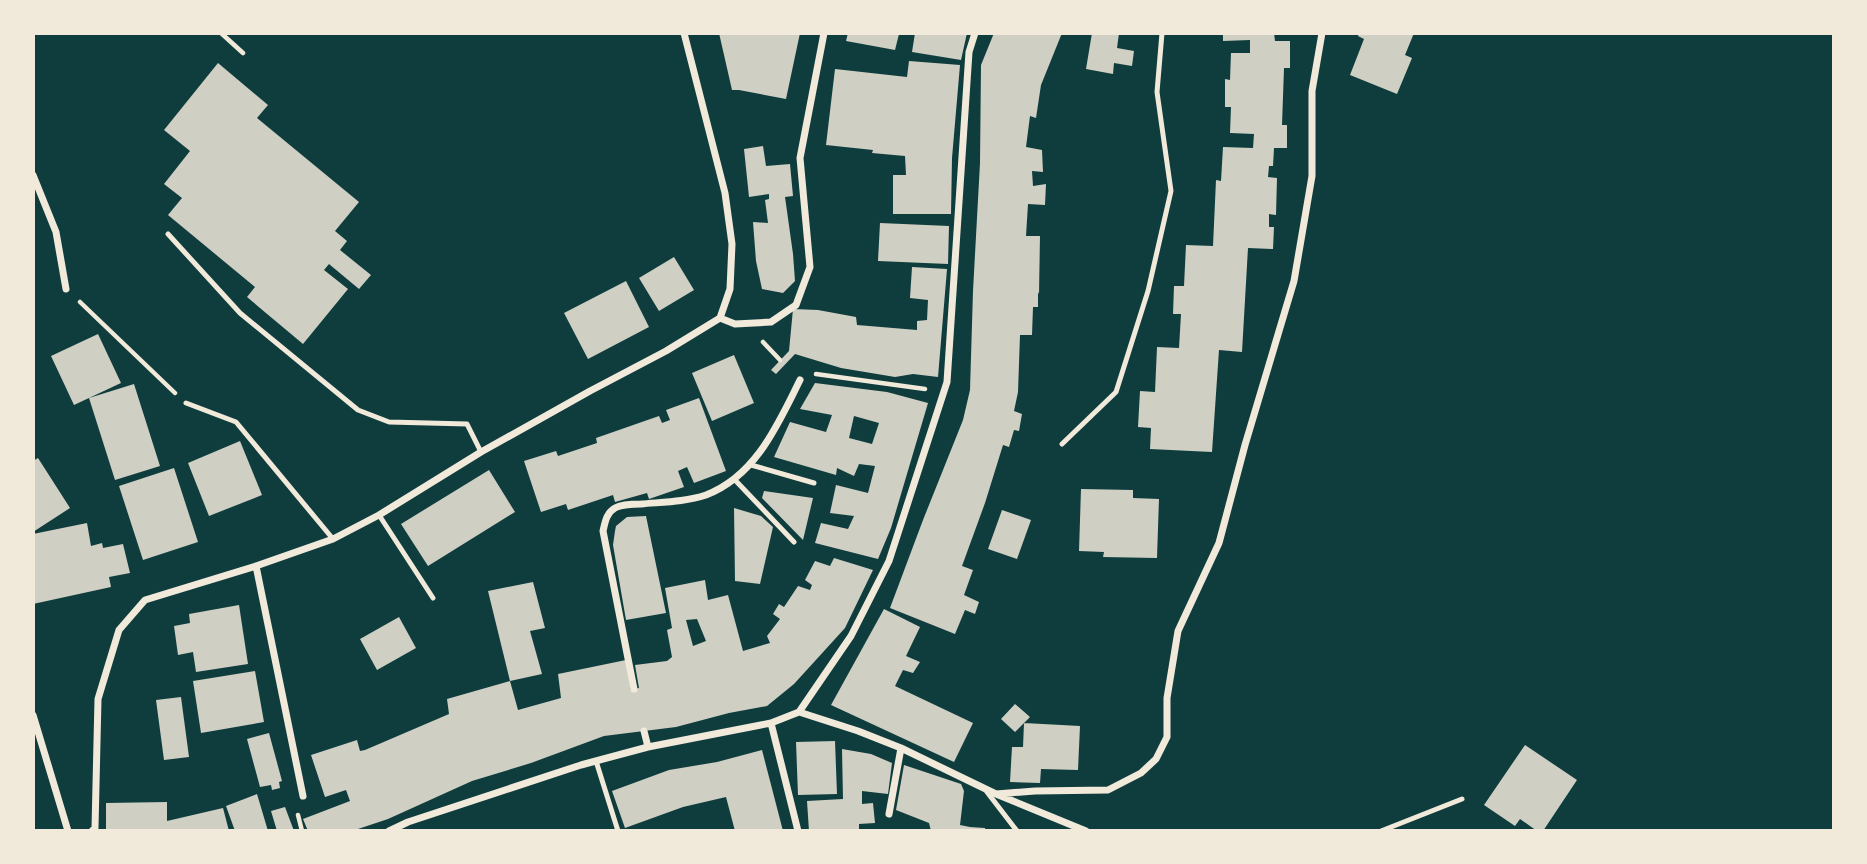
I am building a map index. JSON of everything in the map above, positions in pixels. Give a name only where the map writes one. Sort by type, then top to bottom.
[{"type":"street","points":[[92,831],[98,699],[120,630],[145,600],[333,539],[379,515],[481,452],[666,351],[720,318],[730,289],[732,244],[725,193],[684,33]]},
{"type":"street","points":[[720,318],[735,324],[771,322],[796,305],[810,267],[800,158],[824,33]]},
{"type":"street","points":[[389,831],[408,822],[596,761],[648,747],[771,723],[799,712],[850,636],[889,561],[947,382],[969,52],[975,33]]},
{"type":"street","points":[[996,794],[1108,789],[1141,773],[1156,759],[1167,737],[1167,698],[1178,631],[1219,543],[1245,444],[1294,281],[1312,176],[1312,91],[1322,33]]},
{"type":"street","points":[[33,175],[56,232],[66,289]]},
{"type":"street","points":[[634,689],[603,531],[606,518],[613,509],[688,500],[708,494],[735,480],[751,465],[776,426],[800,380]]},
{"type":"street","points":[[256,566],[303,796]]},
{"type":"street","points":[[799,712],[901,748],[996,794],[1086,831]]},
{"type":"street","points":[[33,715],[68,831]]},
{"type":"street","points":[[771,723],[798,831]]},
{"type":"street","points":[[644,731],[648,747]]},
{"type":"street","points":[[889,814],[901,748]]},
{"type":"lane","points":[[1062,444],[1116,392],[1148,291],[1171,191],[1157,92],[1162,33]]},
{"type":"lane","points":[[168,234],[240,313],[358,410],[389,422],[467,424],[481,452]]},
{"type":"lane","points":[[186,403],[236,422],[333,539]]},
{"type":"lane","points":[[751,465],[814,482]]},
{"type":"lane","points":[[735,480],[794,542]]},
{"type":"lane","points":[[379,515],[433,598]]},
{"type":"lane","points":[[596,761],[618,831]]},
{"type":"lane","points":[[985,789],[1017,831]]},
{"type":"lane","points":[[1381,831],[1462,799]]},
{"type":"path","points":[[221,33],[243,53]]},
{"type":"path","points":[[66,289],[186,403]]},
{"type":"path","points":[[800,380],[816,374],[944,391]]},
{"type":"building","points":[[719,33],[800,33],[786,99],[732,90]]},
{"type":"building","points":[[848,33],[899,34],[895,50],[846,41]]},
{"type":"building","points":[[915,33],[967,33],[961,60],[912,52]]},
{"type":"building","points":[[994,33],[1062,33],[1041,85],[1036,118],[1030,116],[1026,147],[1042,150],[1043,172],[1032,171],[1033,186],[1046,184],[1045,205],[1028,204],[1026,236],[1040,236],[1039,294],[1038,292],[1038,307],[1033,307],[1032,335],[1020,335],[1018,392],[1014,411],[1022,414],[1019,431],[1014,430],[1009,447],[1003,445],[962,566],[973,570],[964,595],[979,602],[975,614],[965,610],[955,634],[890,608],[963,420],[970,390],[980,163],[981,65]]},
{"type":"building","points":[[1092,33],[1119,33],[1117,48],[1134,51],[1132,66],[1114,63],[1113,74],[1086,69]]},
{"type":"building","points":[[1223,33],[1274,33],[1275,41],[1290,41],[1290,68],[1284,68],[1282,125],[1287,125],[1287,148],[1274,148],[1273,166],[1269,166],[1268,177],[1277,178],[1276,215],[1269,214],[1269,227],[1274,227],[1273,249],[1248,248],[1242,352],[1219,350],[1212,452],[1150,449],[1151,428],[1138,427],[1140,391],[1155,392],[1157,347],[1179,348],[1181,314],[1173,314],[1174,286],[1184,286],[1186,245],[1213,246],[1216,180],[1221,181],[1223,147],[1253,148],[1254,134],[1230,133],[1231,107],[1225,107],[1225,79],[1230,80],[1231,53],[1250,53],[1250,40],[1223,41]]},
{"type":"building","points":[[1359,33],[1414,33],[1405,55],[1412,58],[1397,94],[1350,75],[1364,39],[1358,36]]},
{"type":"building","points":[[909,61],[960,65],[952,158],[951,214],[893,214],[893,175],[906,175],[905,156],[826,145],[835,69],[907,77]]},
{"type":"building","points":[[218,63],[268,105],[257,118],[359,202],[335,231],[347,241],[340,250],[371,275],[359,289],[329,264],[324,270],[348,289],[303,344],[247,297],[255,287],[168,215],[182,198],[164,184],[190,151],[164,130]]},
{"type":"building","points":[[763,146],[766,166],[790,164],[793,196],[785,197],[795,281],[783,293],[762,289],[756,261],[753,222],[768,223],[765,200],[769,199],[769,194],[749,197],[744,149]]},
{"type":"building","points":[[880,223],[949,226],[948,264],[878,261]]},
{"type":"building","points":[[674,257],[694,290],[659,311],[639,278]]},
{"type":"building","points":[[912,267],[947,269],[938,377],[913,374],[895,377],[841,368],[795,354],[776,374],[771,370],[789,351],[793,309],[818,310],[856,317],[857,325],[917,330],[917,321],[927,320],[928,300],[910,298]]},
{"type":"building","points":[[626,281],[649,327],[588,359],[564,313]]},
{"type":"building","points":[[98,334],[121,383],[74,405],[51,356]]},
{"type":"building","points":[[734,355],[754,403],[712,421],[692,373]]},
{"type":"building","points":[[815,383],[887,392],[928,403],[891,528],[878,559],[815,543],[821,523],[848,529],[854,516],[830,513],[836,485],[868,493],[875,466],[859,464],[854,476],[837,468],[836,475],[774,457],[790,422],[826,432],[832,415],[800,409]],"holes":[[[854,416],[879,423],[872,444],[849,438]]]},
{"type":"building","points":[[134,384],[160,466],[115,480],[89,398]]},
{"type":"building","points":[[699,398],[726,471],[694,483],[687,467],[678,471],[684,487],[649,499],[647,493],[615,502],[613,495],[568,510],[566,504],[541,512],[524,461],[556,451],[558,456],[597,443],[596,438],[659,416],[662,423],[670,420],[666,410]]},
{"type":"building","points":[[240,441],[262,495],[209,516],[188,463]]},
{"type":"building","points":[[38,458],[70,508],[33,532],[33,461]]},
{"type":"building","points":[[174,468],[198,542],[143,560],[119,486]]},
{"type":"building","points":[[489,470],[515,512],[428,566],[401,524]]},
{"type":"building","points":[[1081,489],[1133,490],[1133,498],[1159,499],[1157,558],[1103,557],[1104,552],[1079,551]]},
{"type":"building","points":[[764,491],[813,498],[803,540],[762,498]]},
{"type":"building","points":[[734,508],[761,516],[773,527],[760,584],[735,581]]},
{"type":"building","points":[[1002,510],[1031,520],[1017,559],[988,549]]},
{"type":"building","points":[[646,516],[666,613],[626,620],[613,545],[615,531],[616,526],[627,517]]},
{"type":"building","points":[[87,523],[91,546],[102,543],[103,548],[123,544],[130,573],[109,577],[111,587],[33,604],[33,534]]},
{"type":"building","points":[[834,558],[873,570],[845,628],[794,684],[767,706],[676,727],[604,736],[472,781],[388,819],[352,831],[308,831],[303,819],[350,801],[346,790],[325,797],[311,755],[357,740],[360,751],[365,750],[449,714],[447,699],[510,681],[518,710],[561,698],[558,674],[626,660],[631,690],[639,688],[635,665],[667,661],[672,657],[667,630],[672,628],[665,588],[705,580],[708,600],[728,595],[743,651],[770,643],[767,636],[780,619],[773,614],[779,604],[784,607],[798,586],[810,590],[812,585],[805,580],[815,561],[830,566]],"holes":[[[697,619],[706,641],[693,646],[686,620]]]},
{"type":"building","points":[[533,582],[545,628],[530,631],[542,674],[510,681],[488,591]]},
{"type":"building","points":[[239,605],[248,664],[196,672],[193,652],[178,655],[174,626],[190,623],[189,614]]},
{"type":"building","points":[[884,609],[920,627],[906,656],[920,662],[913,673],[903,670],[895,686],[973,723],[954,762],[831,705]]},
{"type":"building","points":[[399,617],[416,648],[377,670],[360,639]]},
{"type":"building","points":[[255,671],[264,722],[201,733],[193,681]]},
{"type":"building","points":[[181,697],[189,757],[164,760],[156,700]]},
{"type":"building","points":[[1015,704],[1030,717],[1015,732],[1001,719]]},
{"type":"building","points":[[1024,723],[1080,726],[1078,770],[1041,769],[1040,783],[1010,782],[1012,747],[1023,747]]},
{"type":"building","points":[[269,733],[282,781],[279,782],[280,788],[272,790],[271,785],[260,787],[247,739]]},
{"type":"building","points":[[835,741],[837,794],[798,795],[796,742]]},
{"type":"building","points":[[1525,745],[1577,780],[1543,831],[1537,831],[1520,819],[1515,826],[1484,805]]},
{"type":"building","points":[[842,749],[871,754],[892,763],[888,794],[862,791],[862,804],[873,803],[875,823],[859,824],[859,831],[809,831],[807,801],[843,799]]},
{"type":"building","points":[[762,750],[783,831],[735,831],[726,797],[683,807],[625,828],[612,791],[669,770],[717,762]]},
{"type":"building","points":[[904,765],[961,784],[964,791],[960,825],[985,828],[986,831],[931,831],[929,823],[896,810]]},
{"type":"building","points":[[257,794],[268,831],[235,831],[226,806]]},
{"type":"building","points":[[167,802],[167,821],[223,808],[229,831],[106,831],[106,803]]},
{"type":"building","points":[[285,807],[294,831],[277,831],[271,811]]}]
